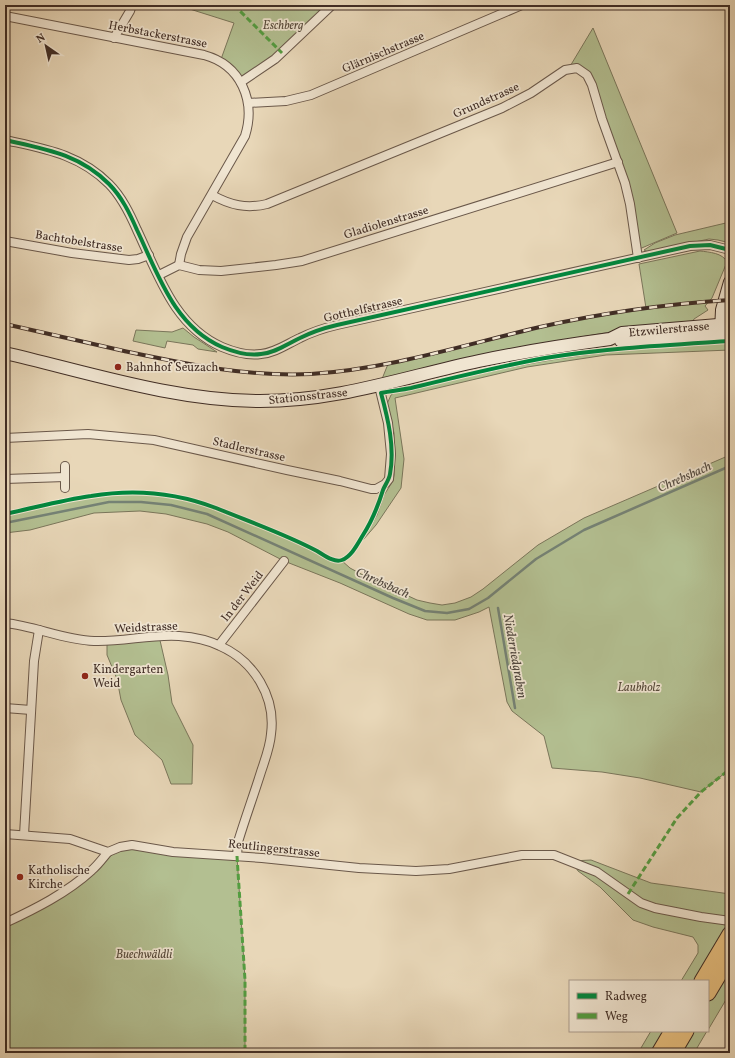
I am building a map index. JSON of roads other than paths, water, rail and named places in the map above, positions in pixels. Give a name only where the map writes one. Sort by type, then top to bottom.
[{"type":"highway","points":[[702,980],[728,925]]},
{"type":"highway","points":[[709,991],[730,956]]},
{"type":"highway","points":[[659,1053],[671,1032]]},
{"type":"highway","points":[[673,1053],[685,1032]]},
{"type":"main road","points":[[725,329],[723,306],[730,282]]},
{"type":"main road","name":"Etzwilerstrasse","points":[[610,338],[622,341],[725,329]]},
{"type":"main road","name":"Stationsstrasse","points":[[5,353],[140,385],[197,396],[216,399],[259,401],[297,400],[340,394],[379,386],[478,361],[610,338]]},
{"type":"street","points":[[114,38],[132,5]]},
{"type":"street","points":[[241,82],[275,59],[332,5]]},
{"type":"street","name":"Glärnischstrasse","points":[[248,103],[293,100],[313,95],[522,5]]},
{"type":"street","name":"Herbstackerstrasse","points":[[5,16],[210,57],[227,67],[241,82],[248,103],[249,117],[245,136],[186,237],[181,252],[179,265]]},
{"type":"street","name":"Grundstrasse","points":[[212,194],[228,204],[241,206],[267,204],[511,103],[536,90],[562,71],[572,68],[584,72],[591,81],[602,119],[618,162],[630,204],[638,258]]},
{"type":"street","name":"Gotthelfstrasse","points":[[5,140],[62,154],[82,163],[97,173],[110,185],[130,215],[177,310],[186,322],[198,333],[213,343],[244,353],[256,354],[272,351],[308,334],[337,325],[638,258],[701,245],[714,245],[730,250]]},
{"type":"street","name":"Gladiolenstrasse","points":[[179,265],[194,270],[221,271],[276,265],[302,260],[618,162]]},
{"type":"street","name":"Bachtobelstrasse","points":[[5,241],[72,253],[129,260],[138,259],[149,255]]},
{"type":"street","points":[[159,275],[179,265]]},
{"type":"street","name":"Stadlerstrasse","points":[[5,438],[88,434],[154,440],[370,489],[376,489],[382,487],[389,479],[391,454],[388,423],[379,386]]},
{"type":"street","points":[[65,466],[65,488]]},
{"type":"street","points":[[5,479],[65,477]]},
{"type":"street","name":"In der Weid","points":[[219,645],[284,561]]},
{"type":"street","name":"Weidstrasse","points":[[5,623],[87,641],[115,641],[164,636],[192,638],[219,645],[237,656],[254,672],[262,684],[270,708],[272,719],[270,744],[238,842],[237,856]]},
{"type":"street","points":[[24,835],[34,661],[39,630]]},
{"type":"street","points":[[5,708],[31,710]]},
{"type":"street","points":[[5,834],[70,839],[108,852],[92,870],[64,891],[35,908],[5,922]]},
{"type":"street","name":"Reutlingerstrasse","points":[[108,852],[120,847],[132,845],[173,852],[237,856],[359,868],[416,871],[449,869],[522,855],[554,855],[597,872],[641,903],[655,908],[728,925]]},
{"type":"waterway","name":"Chrebsbach","points":[[5,523],[109,502],[141,502],[171,505],[207,514],[425,611],[447,613],[469,609],[488,598],[536,559],[584,530],[730,466]]},
{"type":"waterway","name":"Niederriedgraben","points":[[498,608],[515,708]]},
{"type":"railway","points":[[5,324],[194,365],[264,374],[311,374],[398,362],[587,317],[682,304],[730,300]]},
{"type":"place","name":"Bahnhof Seuzach","points":[[118,367]]},
{"type":"place","name":"Kindergarten Weid","points":[[85,676]]},
{"type":"place","name":"Katholische Kirche","points":[[20,877]]},
{"type":"park label","name":"Eschberg","points":[[283,25]]},
{"type":"park label","name":"Laubholz","points":[[639,687]]},
{"type":"park label","name":"Buechwäldli","points":[[144,954]]}]
